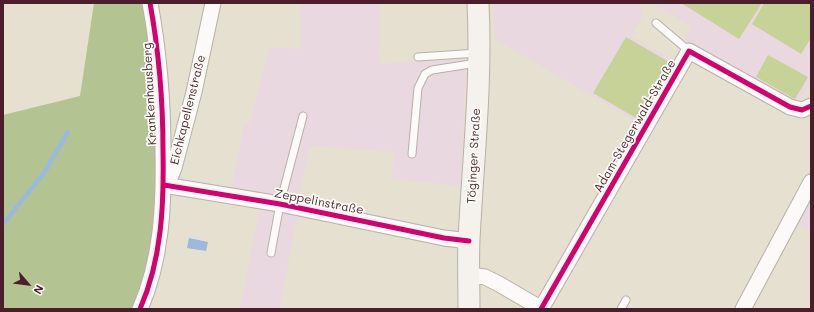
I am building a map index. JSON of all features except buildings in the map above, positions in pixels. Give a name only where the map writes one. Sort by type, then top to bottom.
[{"type":"street","name":"Krankenhausberg","points":[[150,3],[156,36],[161,88],[164,185]]},
{"type":"street","name":"Eichkapellenstraße","points":[[140,309],[155,263],[161,226],[164,185],[170,178],[174,168],[194,92],[213,3]]},
{"type":"street","name":"Töginger Straße","points":[[469,309],[469,241],[477,121],[479,58],[478,3]]},
{"type":"street","name":"Adam-Stegerwald-Straße","points":[[541,309],[689,51],[790,107],[802,110],[811,106]]},
{"type":"street","points":[[743,309],[811,182]]},
{"type":"street","name":"Zeppelinstraße","points":[[164,185],[280,204],[444,238],[469,241]]},
{"type":"street","points":[[469,275],[485,277],[541,309]]},
{"type":"lane","points":[[656,23],[689,51]]},
{"type":"lane","points":[[418,57],[479,58]]},
{"type":"lane","points":[[412,154],[418,88],[425,74],[432,70],[479,58]]},
{"type":"lane","points":[[271,254],[280,204],[303,116]]},
{"type":"lane","points":[[621,309],[626,300]]},
{"type":"shaded area","points":[[301,3],[380,3],[379,64],[466,59],[461,186],[392,179],[394,152],[309,146],[280,309],[240,309],[262,196],[231,190],[245,122],[250,123],[269,47],[300,49]]},
{"type":"shaded area","points":[[494,3],[638,3],[644,14],[631,36],[673,61],[637,122],[495,39]]},
{"type":"shaded area","points":[[653,3],[811,3],[811,82],[800,100],[795,101],[684,41],[691,27]]},
{"type":"shaded area","points":[[811,190],[811,232],[794,223]]},
{"type":"green space","points":[[94,3],[143,3],[152,60],[155,138],[155,216],[145,272],[140,289],[132,309],[3,309],[3,115],[80,96]]},
{"type":"green space","points":[[681,3],[762,3],[739,39]]},
{"type":"green space","points":[[764,3],[811,3],[811,38],[801,54],[752,24]]},
{"type":"green space","points":[[626,37],[669,62],[636,118],[593,93]]},
{"type":"green space","points":[[768,55],[808,77],[795,99],[756,77]]},
{"type":"water","points":[[189,238],[208,242],[206,251],[187,248]]},
{"type":"waterway","points":[[3,224],[44,173],[68,132]]},
{"type":"cycle path","points":[[140,309],[153,271],[157,251],[163,191],[163,132],[161,95],[156,40],[150,3]]},
{"type":"cycle path","points":[[541,309],[689,51],[790,107],[802,110],[811,106]]},
{"type":"cycle path","points":[[164,185],[280,204],[444,238],[469,241]]}]
